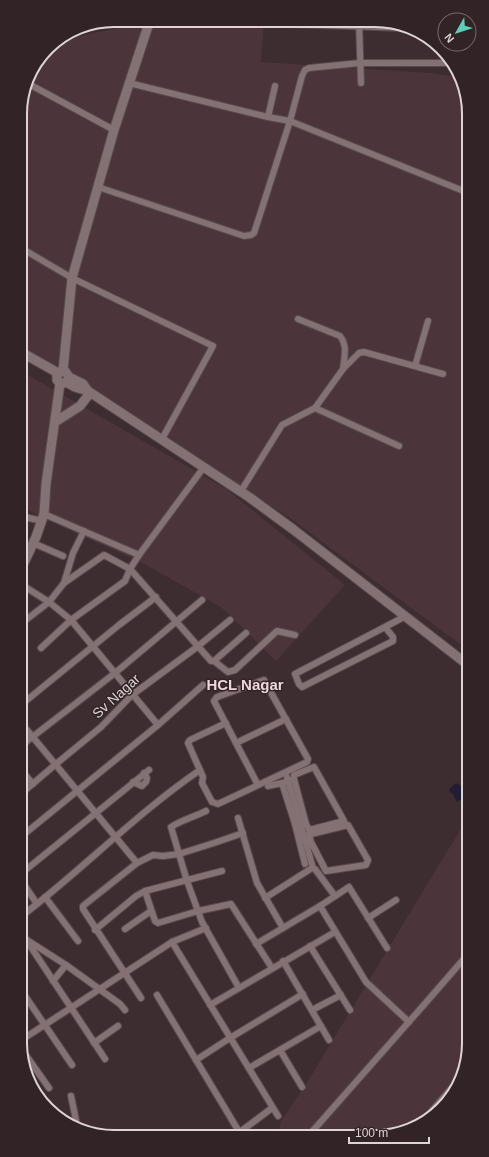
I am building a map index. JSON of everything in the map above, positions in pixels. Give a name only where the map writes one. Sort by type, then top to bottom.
[{"type":"street","points":[[27,556],[43,517],[46,484],[62,377],[72,278],[114,130],[148,27]]},
{"type":"street","points":[[359,27],[361,83]]},
{"type":"street","points":[[98,187],[244,236],[251,235],[254,233],[305,70],[308,68],[360,63],[445,63]]},
{"type":"street","points":[[129,83],[290,121],[462,190]]},
{"type":"street","points":[[32,86],[114,130]]},
{"type":"street","points":[[268,117],[275,86]]},
{"type":"street","points":[[27,252],[72,278],[213,346],[162,439]]},
{"type":"street","points":[[298,319],[340,336],[344,341],[345,346],[343,370]]},
{"type":"street","points":[[415,366],[428,321]]},
{"type":"street","points":[[241,492],[282,425],[315,408],[343,370],[359,353],[364,352],[443,374]]},
{"type":"street","points":[[27,356],[36,363]]},
{"type":"street","points":[[27,359],[62,377],[83,384],[89,392],[241,492],[294,530],[404,617],[462,660]]},
{"type":"street","points":[[55,422],[80,406],[89,392]]},
{"type":"street","points":[[315,408],[399,446]]},
{"type":"street","points":[[41,648],[71,620],[124,581],[139,555],[204,467]]},
{"type":"street","points":[[27,516],[43,517],[84,531],[139,555]]},
{"type":"street","points":[[64,583],[73,553],[84,531]]},
{"type":"street","points":[[33,543],[63,556]]},
{"type":"street","points":[[27,619],[49,602],[64,583],[104,555],[110,543]]},
{"type":"street","points":[[104,555],[130,569],[156,597],[197,647],[210,660],[214,661],[228,672],[235,670],[277,631],[295,635]]},
{"type":"street","points":[[27,588],[49,602],[71,620],[158,725]]},
{"type":"street","points":[[27,700],[156,597]]},
{"type":"street","points":[[27,741],[115,673],[202,600]]},
{"type":"street","points":[[385,627],[394,637],[393,641],[302,687],[299,684],[295,674],[404,617]]},
{"type":"street","name":"Sv Nagar","points":[[27,789],[101,727],[132,695],[197,647],[230,620]]},
{"type":"street","points":[[214,661],[246,633]]},
{"type":"street","points":[[226,724],[189,742],[189,747],[203,777],[202,783],[212,802],[215,804],[258,785],[307,762],[308,759],[264,680],[214,699],[258,785]]},
{"type":"street","points":[[27,832],[158,725],[203,685]]},
{"type":"street","points":[[236,743],[286,719]]},
{"type":"street","points":[[27,730],[137,863]]},
{"type":"street","points":[[268,786],[288,781],[294,775],[314,767],[344,821],[309,830],[300,824]]},
{"type":"street","points":[[27,912],[115,836],[200,770]]},
{"type":"street","points":[[27,869],[146,772]]},
{"type":"street","points":[[285,772],[300,824],[306,864]]},
{"type":"street","points":[[27,777],[33,784]]},
{"type":"street","points":[[206,812],[193,818],[182,820],[171,827],[187,881],[198,911],[239,988]]},
{"type":"street","points":[[238,818],[257,884],[283,928]]},
{"type":"street","points":[[300,824],[309,843],[326,870],[366,865],[368,860],[348,825],[309,834],[309,843],[313,868],[335,896]]},
{"type":"street","points":[[141,998],[95,930],[83,909],[83,906],[137,863],[153,855],[163,856],[179,854],[243,833]]},
{"type":"street","points":[[265,898],[310,868],[313,868]]},
{"type":"street","points":[[95,930],[136,896],[222,871]]},
{"type":"street","points":[[256,944],[349,887],[387,948]]},
{"type":"street","points":[[27,889],[37,904]]},
{"type":"street","points":[[146,892],[154,921],[158,922],[231,904],[272,968]]},
{"type":"street","points":[[45,897],[78,940]]},
{"type":"street","points":[[368,918],[396,900]]},
{"type":"street","points":[[320,906],[366,982],[409,1022]]},
{"type":"street","points":[[125,930],[151,910]]},
{"type":"street","points":[[27,1037],[172,942],[206,928]]},
{"type":"street","points":[[210,1004],[335,932]]},
{"type":"street","points":[[27,939],[120,1004],[125,1010]]},
{"type":"street","points":[[27,942],[70,1008],[105,1058]]},
{"type":"street","points":[[172,942],[278,1116]]},
{"type":"street","points":[[310,946],[350,1010]]},
{"type":"street","points":[[314,1130],[462,960]]},
{"type":"street","points":[[284,961],[329,1040]]},
{"type":"street","points":[[53,981],[66,965]]},
{"type":"street","points":[[196,1060],[303,994]]},
{"type":"street","points":[[157,995],[239,1130]]},
{"type":"street","points":[[312,1010],[341,995]]},
{"type":"street","points":[[27,999],[72,1065]]},
{"type":"street","points":[[94,1043],[118,1026]]},
{"type":"street","points":[[249,1068],[320,1026]]},
{"type":"street","points":[[280,1050],[302,1087]]},
{"type":"street","points":[[29,1059],[49,1088]]},
{"type":"street","points":[[71,1096],[75,1121]]},
{"type":"street","points":[[245,1130],[272,1108]]},
{"type":"shaded area","points":[[264,27],[261,62],[429,73],[453,76],[459,91],[462,114],[462,646],[290,518],[91,391],[27,354],[27,108],[30,91],[36,76],[45,61],[70,39],[119,28]]},
{"type":"shaded area","points":[[27,374],[225,488],[345,585],[276,661],[221,607],[137,560],[27,510]]},
{"type":"shaded area","points":[[456,783],[460,785],[462,790],[462,799],[457,802],[453,794],[449,791]]},
{"type":"shaded area","points":[[462,827],[462,1049],[459,1066],[444,1096],[423,1115],[398,1127],[375,1130],[279,1130],[281,1121],[305,1086]]},
{"type":"district","name":"HCL Nagar","points":[[245,684]]}]
